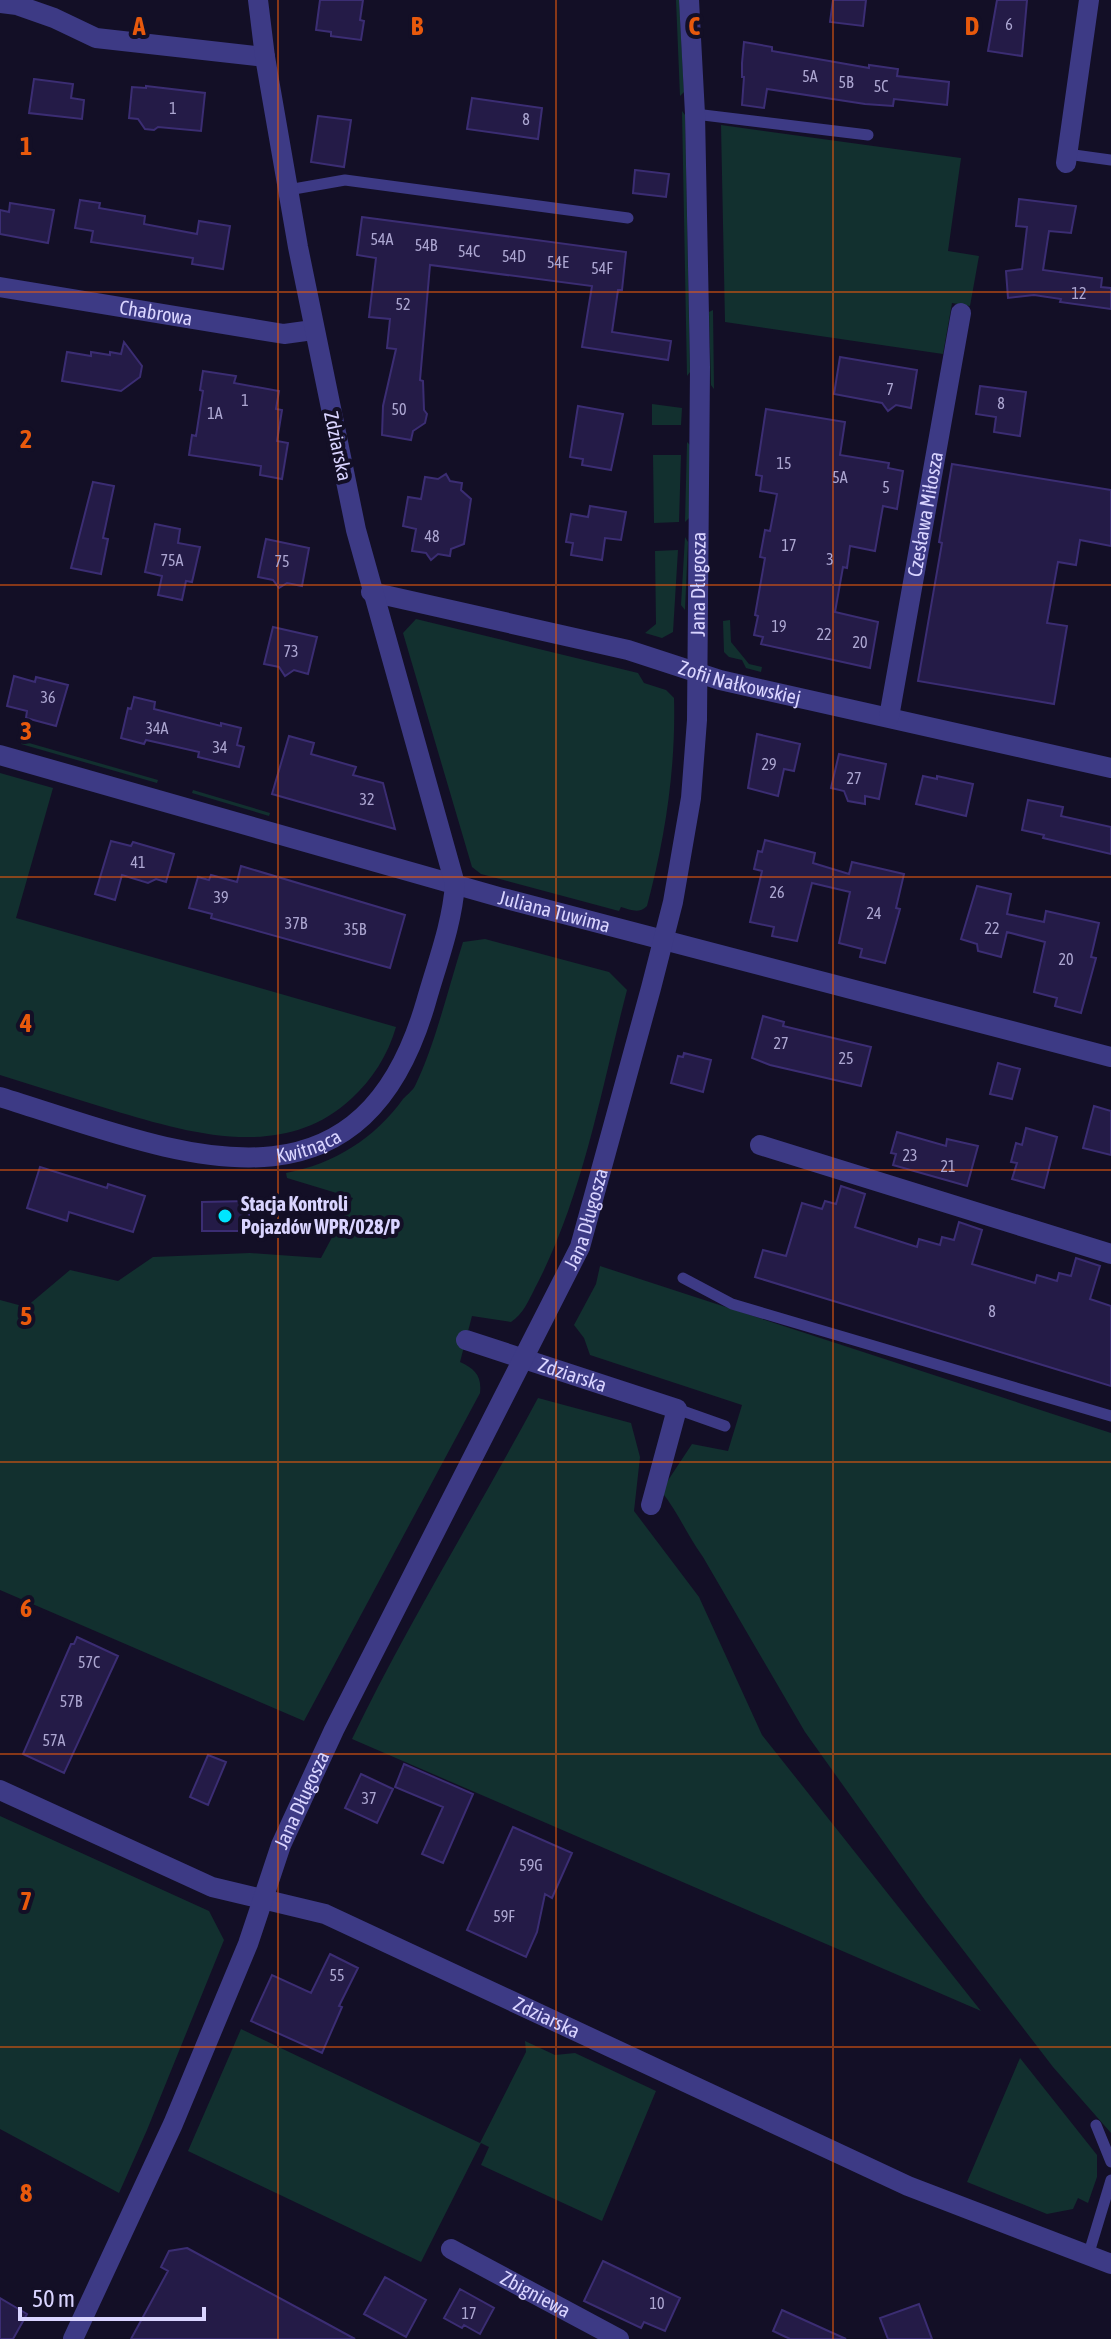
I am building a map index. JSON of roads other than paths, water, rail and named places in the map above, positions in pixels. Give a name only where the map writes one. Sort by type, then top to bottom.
[{"type":"street","name":"Zdziarska","points":[[258,0],[265,57],[313,330],[371,592],[455,884]]},
{"type":"street","name":"Jana Długosza","points":[[73,2339],[152,2172],[248,1944],[281,1845],[334,1730],[580,1247],[663,941],[691,798],[697,720],[700,491],[695,114],[689,0]]},
{"type":"street","points":[[1067,158],[1089,0]]},
{"type":"street","points":[[0,3],[17,5],[54,18],[96,38],[265,57]]},
{"type":"street","name":"Chabrowa","points":[[0,287],[284,334],[313,330]]},
{"type":"street","name":"Czesława Miłosza","points":[[889,717],[961,313]]},
{"type":"street","name":"Zofii Nałkowskiej","points":[[371,592],[628,650],[697,672],[1111,768]]},
{"type":"street","name":"Juliana Tuwima","points":[[0,755],[663,941],[1111,1057]]},
{"type":"street","name":"Kwitnąca","points":[[0,1097],[206,1156],[231,1159],[271,1157],[300,1152],[316,1145],[345,1131],[369,1113],[390,1087],[406,1059],[417,1034],[447,930],[455,884]]},
{"type":"street","points":[[760,1145],[1111,1254]]},
{"type":"street","name":"Zdziarska","points":[[466,1340],[677,1409]]},
{"type":"street","points":[[651,1505],[677,1409]]},
{"type":"street","name":"Zdziarska","points":[[0,1790],[212,1887],[325,1914],[908,2186],[1111,2264]]},
{"type":"street","name":"Zbigniewa","points":[[451,2249],[619,2339]]},
{"type":"lane","points":[[695,114],[868,135]]},
{"type":"lane","points":[[1067,158],[1111,160]]},
{"type":"lane","points":[[288,190],[345,180],[628,218]]},
{"type":"lane","points":[[683,1278],[732,1304],[1111,1416]]},
{"type":"lane","points":[[677,1409],[725,1426]]},
{"type":"lane","points":[[1096,2125],[1111,2162]]},
{"type":"lane","points":[[1088,2256],[1111,2180]]},
{"type":"place","name":"Stacja Kontroli Pojazdów WPR/028/P","points":[[225,1216]]}]
